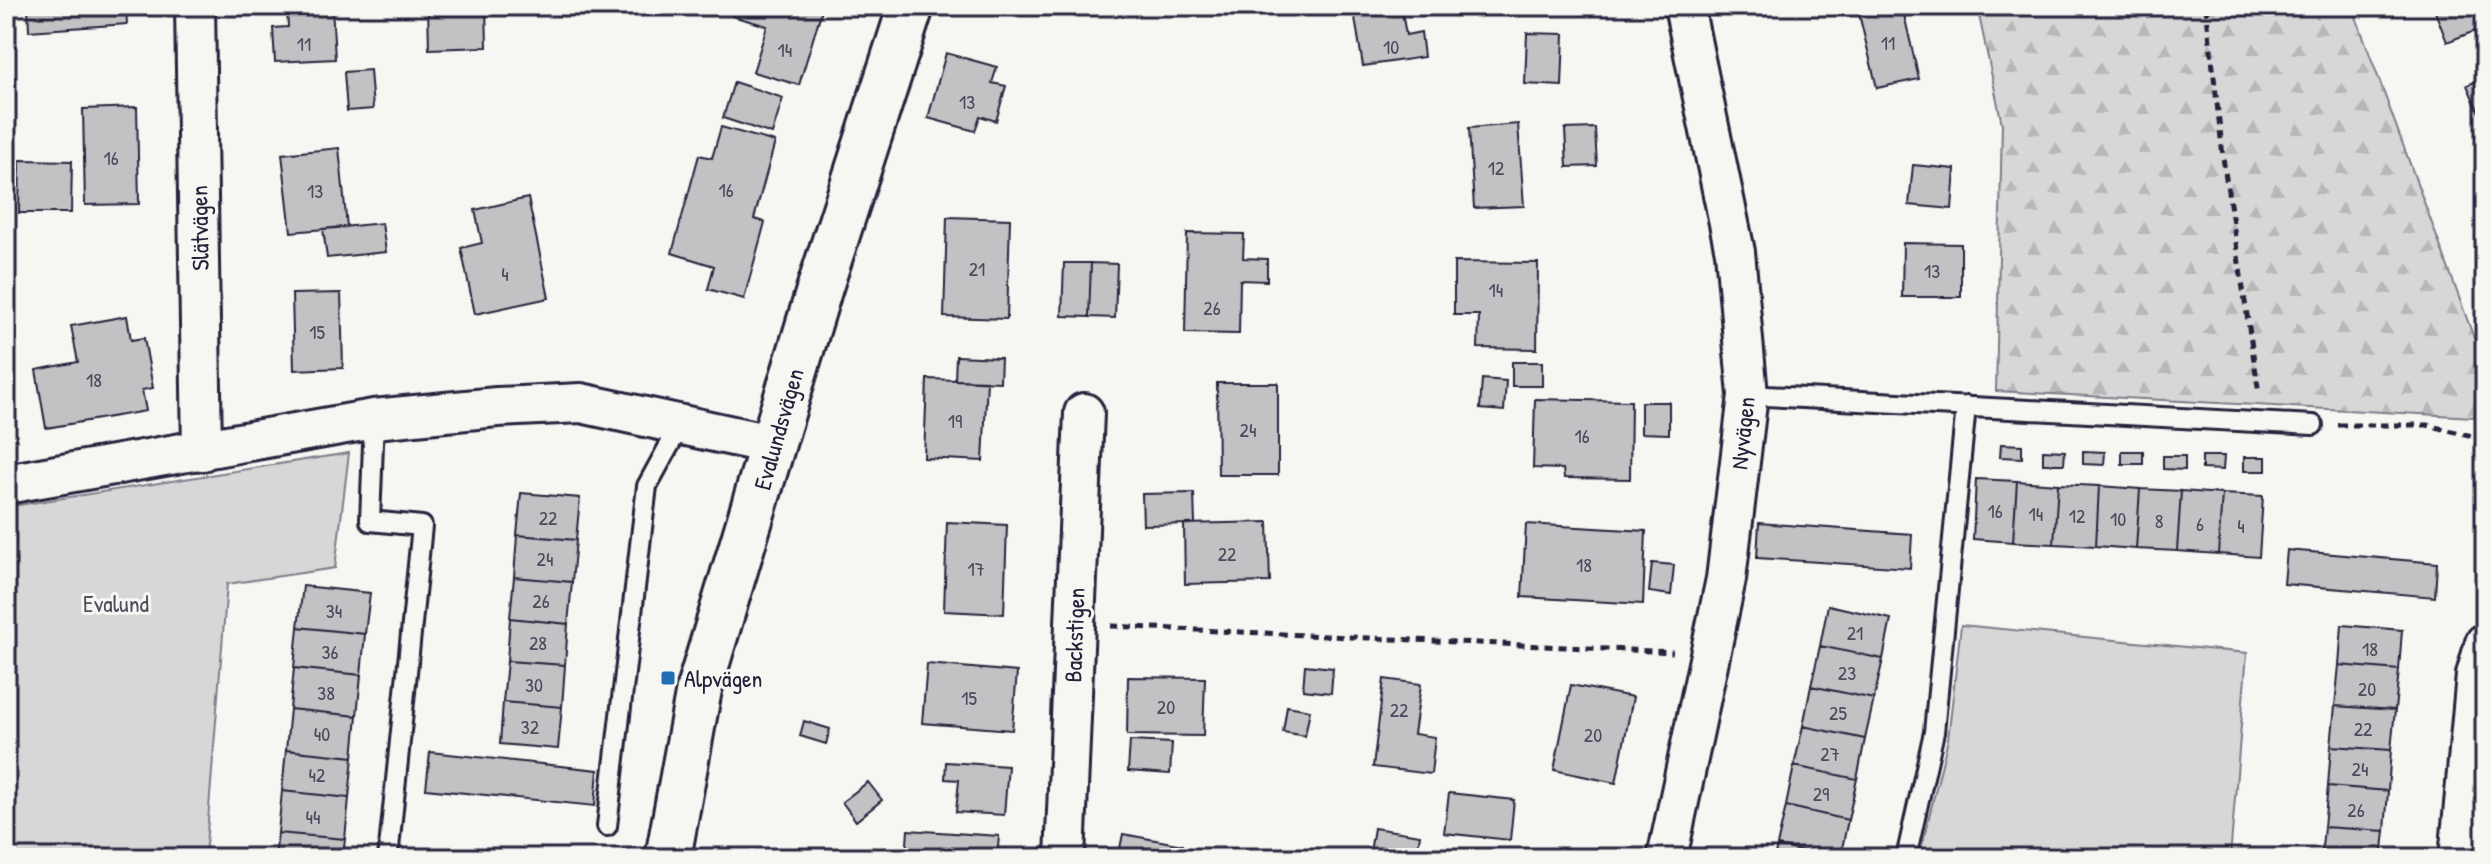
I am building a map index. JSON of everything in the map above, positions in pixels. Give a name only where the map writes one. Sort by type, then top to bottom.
[{"type":"street","name":"Slätvägen","points":[[195,6],[202,451]]},
{"type":"street","name":"Evalundsvägen","points":[[668,858],[699,689],[820,287],[911,6]]},
{"type":"street","name":"Nyvägen","points":[[1667,858],[1726,579],[1748,395],[1735,252],[1684,6]]},
{"type":"street","points":[[6,484],[374,419],[581,403],[774,445]]},
{"type":"street","name":"Backstigen","points":[[1065,858],[1084,413]]},
{"type":"street","points":[[2459,858],[2476,675],[2485,643]]},
{"type":"lane","points":[[1748,395],[2313,425]]},
{"type":"lane","points":[[1906,858],[1934,732],[1966,406]]},
{"type":"lane","points":[[374,419],[370,521],[422,526],[388,858]]},
{"type":"lane","points":[[607,826],[647,486],[681,424]]},
{"type":"path","points":[[2206,6],[2224,165],[2264,422]]},
{"type":"path","points":[[2313,425],[2427,425],[2485,439]]},
{"type":"path","points":[[1075,624],[1710,654]]},
{"type":"green space","points":[[1977,6],[2352,6],[2485,368],[2474,417],[1996,391],[2002,124]]},
{"type":"green space","name":"Evalund","points":[[349,453],[335,568],[227,584],[205,858],[6,858],[6,507]]},
{"type":"green space","points":[[1961,625],[2247,653],[2230,858],[1919,858],[1948,739]]},
{"type":"building","points":[[28,6],[126,6],[127,24],[29,31]]},
{"type":"building","points":[[287,6],[332,6],[335,59],[275,62],[273,28],[288,27]]},
{"type":"building","points":[[428,6],[486,6],[487,47],[429,49]]},
{"type":"building","points":[[735,6],[823,6],[799,85],[753,72],[767,26],[732,16]]},
{"type":"building","points":[[1353,6],[1401,6],[1406,35],[1421,32],[1424,57],[1363,66]]},
{"type":"building","points":[[1857,6],[1902,6],[1919,79],[1877,88]]},
{"type":"building","points":[[2440,6],[2485,6],[2485,27],[2447,42],[2434,9]]},
{"type":"building","points":[[1527,33],[1564,34],[1562,86],[1525,84]]},
{"type":"building","points":[[946,53],[997,67],[992,83],[1006,86],[996,121],[980,116],[975,131],[928,118]]},
{"type":"building","points":[[370,70],[373,109],[347,111],[344,72]]},
{"type":"building","points":[[2485,78],[2485,123],[2484,124],[2467,85]]},
{"type":"building","points":[[734,82],[783,98],[772,134],[723,118]]},
{"type":"building","points":[[137,107],[139,204],[85,205],[83,109]]},
{"type":"building","points":[[1518,124],[1524,206],[1474,208],[1469,128]]},
{"type":"building","points":[[721,127],[775,142],[754,219],[765,222],[744,299],[708,289],[714,266],[672,253],[699,155],[712,158]]},
{"type":"building","points":[[1595,128],[1597,166],[1567,167],[1565,129]]},
{"type":"building","points":[[339,148],[347,227],[291,232],[282,154]]},
{"type":"building","points":[[20,160],[72,161],[71,213],[19,213]]},
{"type":"building","points":[[1913,165],[1955,169],[1952,209],[1909,205]]},
{"type":"building","points":[[528,198],[549,298],[475,314],[461,248],[482,243],[475,210]]},
{"type":"building","points":[[947,217],[1010,219],[1007,319],[944,317]]},
{"type":"building","points":[[382,223],[386,252],[327,258],[323,229]]},
{"type":"building","points":[[1187,233],[1244,234],[1243,258],[1267,259],[1267,281],[1240,280],[1239,334],[1185,333]]},
{"type":"building","points":[[1903,243],[1961,244],[1961,297],[1902,297]]},
{"type":"building","points":[[1454,262],[1538,263],[1537,349],[1478,348],[1479,315],[1454,315]]},
{"type":"building","points":[[1064,263],[1091,263],[1089,317],[1062,316]]},
{"type":"building","points":[[1091,263],[1117,264],[1115,318],[1089,317]]},
{"type":"building","points":[[341,293],[343,368],[294,370],[292,294]]},
{"type":"building","points":[[127,316],[131,340],[144,338],[153,388],[142,390],[146,411],[46,428],[36,370],[78,362],[71,326]]},
{"type":"building","points":[[956,356],[1001,358],[1000,382],[955,380]]},
{"type":"building","points":[[1512,362],[1542,362],[1542,386],[1512,386]]},
{"type":"building","points":[[927,379],[987,381],[983,461],[924,458]]},
{"type":"building","points":[[1482,379],[1506,381],[1504,411],[1480,409]]},
{"type":"building","points":[[1217,383],[1278,383],[1278,475],[1218,475]]},
{"type":"building","points":[[1535,399],[1631,401],[1630,479],[1564,478],[1563,469],[1533,468]]},
{"type":"building","points":[[1641,402],[1669,402],[1669,434],[1641,433]]},
{"type":"building","points":[[2001,444],[2022,445],[2022,458],[2000,457]]},
{"type":"building","points":[[2043,450],[2065,451],[2064,464],[2043,464]]},
{"type":"building","points":[[2083,451],[2105,452],[2104,465],[2083,464]]},
{"type":"building","points":[[2122,451],[2143,451],[2143,464],[2122,464]]},
{"type":"building","points":[[2163,456],[2185,456],[2185,470],[2163,469]]},
{"type":"building","points":[[2202,456],[2224,456],[2223,470],[2202,469]]},
{"type":"building","points":[[2244,457],[2266,457],[2266,471],[2244,471]]},
{"type":"building","points":[[1976,479],[2017,481],[2013,542],[1973,539]]},
{"type":"building","points":[[2017,481],[2058,484],[2054,544],[2013,542]]},
{"type":"building","points":[[2058,484],[2099,486],[2096,546],[2054,544]]},
{"type":"building","points":[[2099,486],[2140,489],[2136,549],[2096,546]]},
{"type":"building","points":[[2140,489],[2181,491],[2177,551],[2136,549]]},
{"type":"building","points":[[2181,491],[2222,494],[2218,554],[2177,551]]},
{"type":"building","points":[[521,493],[580,498],[576,540],[517,535]]},
{"type":"building","points":[[1194,493],[1195,524],[1143,525],[1142,494]]},
{"type":"building","points":[[2222,494],[2263,496],[2259,557],[2218,554]]},
{"type":"building","points":[[947,522],[1007,525],[1004,614],[944,611]]},
{"type":"building","points":[[1268,522],[1270,582],[1185,584],[1184,524]]},
{"type":"building","points":[[1759,523],[1912,534],[1910,568],[1757,558]]},
{"type":"building","points":[[1526,524],[1646,531],[1643,604],[1522,597]]},
{"type":"building","points":[[517,535],[576,540],[572,582],[514,577]]},
{"type":"building","points":[[2287,550],[2437,563],[2435,597],[2284,584]]},
{"type":"building","points":[[1652,563],[1674,565],[1671,595],[1649,592]]},
{"type":"building","points":[[514,577],[572,582],[568,624],[510,618]]},
{"type":"building","points":[[303,586],[370,593],[365,634],[298,627]]},
{"type":"building","points":[[1828,605],[1891,619],[1883,659],[1820,646]]},
{"type":"building","points":[[510,618],[568,624],[565,665],[507,661]]},
{"type":"building","points":[[2342,625],[2402,630],[2399,670],[2339,665]]},
{"type":"building","points":[[298,627],[365,634],[361,675],[294,668]]},
{"type":"building","points":[[1820,646],[1883,659],[1874,699],[1811,686]]},
{"type":"building","points":[[507,661],[565,665],[562,707],[503,702]]},
{"type":"building","points":[[927,664],[1017,672],[1012,730],[922,723]]},
{"type":"building","points":[[1305,665],[1333,668],[1331,693],[1303,690]]},
{"type":"building","points":[[2339,665],[2399,670],[2395,710],[2335,706]]},
{"type":"building","points":[[294,668],[361,675],[357,716],[290,709]]},
{"type":"building","points":[[1128,677],[1205,678],[1203,736],[1127,735]]},
{"type":"building","points":[[1384,679],[1421,684],[1414,734],[1435,737],[1431,774],[1373,767]]},
{"type":"building","points":[[1571,685],[1633,697],[1616,783],[1554,770]]},
{"type":"building","points":[[1811,686],[1874,699],[1865,739],[1803,726]]},
{"type":"building","points":[[503,702],[562,707],[558,749],[500,744]]},
{"type":"building","points":[[1287,706],[1310,710],[1305,736],[1283,732]]},
{"type":"building","points":[[2335,706],[2395,710],[2391,750],[2331,746]]},
{"type":"building","points":[[290,709],[357,716],[353,757],[286,750]]},
{"type":"building","points":[[804,721],[830,729],[826,744],[800,736]]},
{"type":"building","points":[[1803,726],[1865,739],[1857,779],[1794,766]]},
{"type":"building","points":[[1130,741],[1172,743],[1170,774],[1128,771]]},
{"type":"building","points":[[2331,746],[2391,750],[2388,791],[2328,786]]},
{"type":"building","points":[[286,750],[353,757],[349,798],[282,791]]},
{"type":"building","points":[[430,752],[598,770],[595,806],[426,789]]},
{"type":"building","points":[[946,762],[1008,766],[1004,815],[956,812],[959,780],[945,779]]},
{"type":"building","points":[[1794,766],[1857,779],[1848,820],[1786,806]]},
{"type":"building","points":[[868,782],[882,800],[856,821],[842,802]]},
{"type":"building","points":[[2328,786],[2388,791],[2385,831],[2324,827]]},
{"type":"building","points":[[282,791],[349,798],[345,839],[278,833]]},
{"type":"building","points":[[1449,793],[1514,800],[1510,840],[1444,833]]},
{"type":"building","points":[[1786,806],[1848,820],[1840,858],[1777,846]]},
{"type":"building","points":[[2324,827],[2385,831],[2382,858],[2321,858]]},
{"type":"building","points":[[1374,828],[1420,835],[1416,858],[1369,858]]},
{"type":"building","points":[[908,830],[999,836],[997,858],[906,858]]},
{"type":"building","points":[[278,833],[345,839],[343,858],[275,858]]},
{"type":"building","points":[[1123,834],[1183,845],[1180,858],[1118,858]]},
{"type":"building","points":[[1777,846],[1834,858],[1774,858]]},
{"type":"place","name":"Alpvägen","points":[[668,678]]}]
